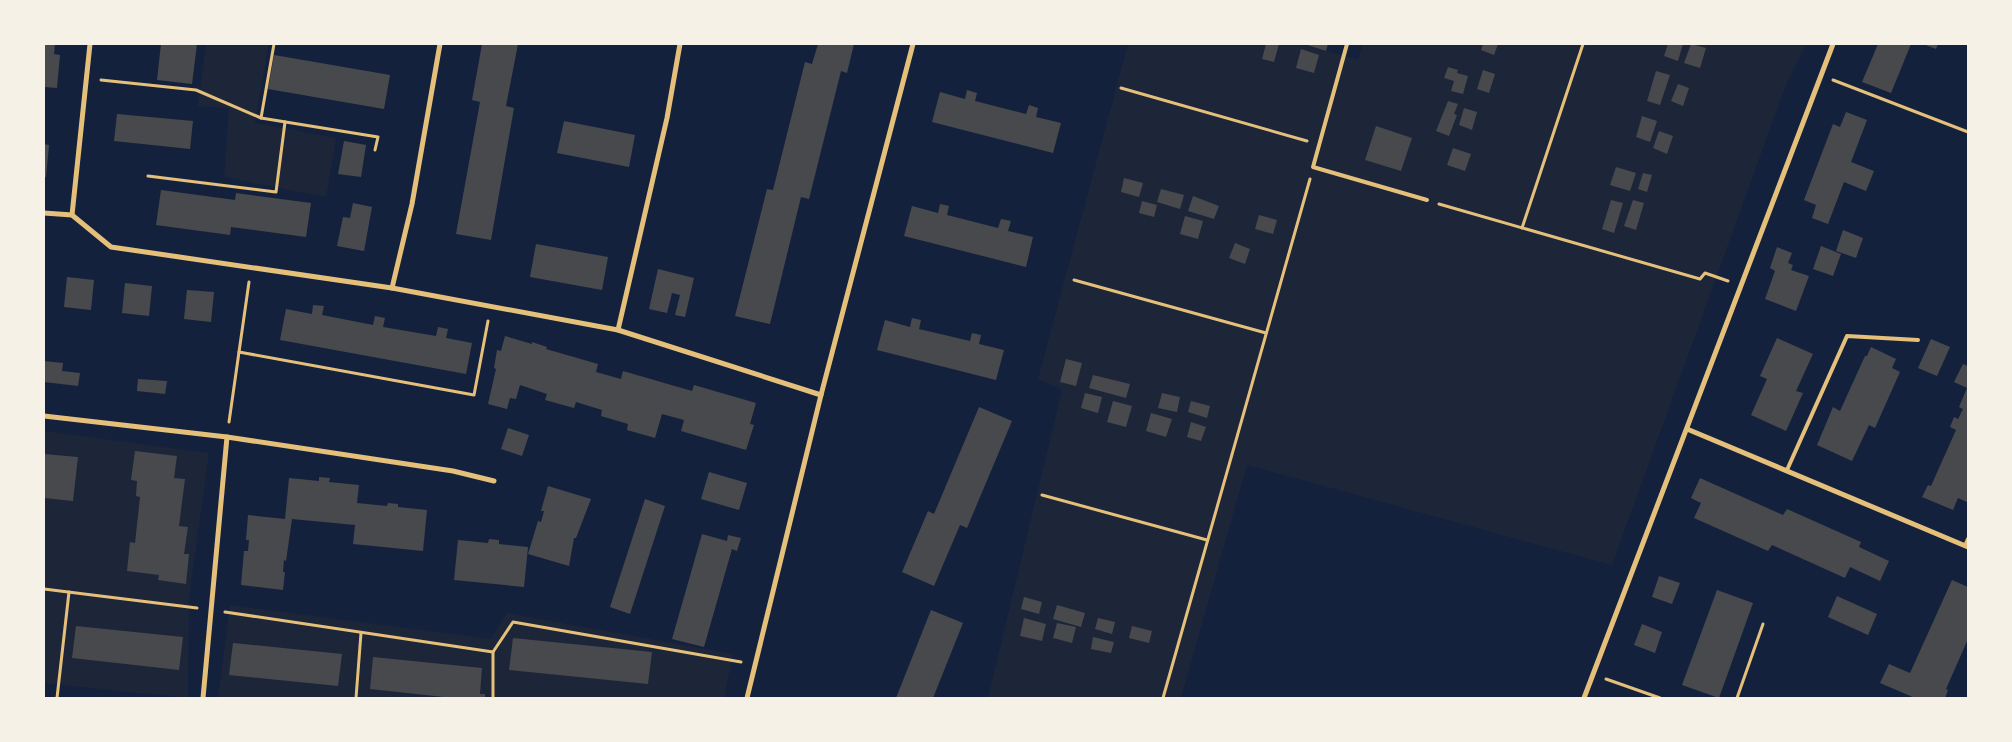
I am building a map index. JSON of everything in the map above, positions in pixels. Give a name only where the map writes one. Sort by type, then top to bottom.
[{"type":"street","points":[[72,215],[90,44]]},
{"type":"street","points":[[392,288],[412,204],[440,44]]},
{"type":"street","points":[[618,330],[667,118],[680,44]]},
{"type":"street","points":[[747,698],[821,395],[913,44]]},
{"type":"street","points":[[1584,698],[1833,44]]},
{"type":"street","points":[[44,213],[72,215],[111,247],[392,288],[618,330],[821,395]]},
{"type":"street","points":[[44,416],[227,437],[453,471],[494,481]]},
{"type":"street","points":[[1687,429],[1967,547]]},
{"type":"street","points":[[203,698],[227,437]]},
{"type":"lane","points":[[1347,44],[1313,167],[1427,200]]},
{"type":"lane","points":[[1787,470],[1847,336],[1918,340]]},
{"type":"lane","points":[[1967,547],[1968,539]]},
{"type":"path","points":[[261,118],[274,44]]},
{"type":"path","points":[[1522,228],[1583,44]]},
{"type":"path","points":[[1820,75],[1968,132]]},
{"type":"path","points":[[86,78],[196,90],[261,118],[378,137],[374,150]]},
{"type":"path","points":[[1121,88],[1320,145]]},
{"type":"path","points":[[148,176],[276,192],[285,122]]},
{"type":"path","points":[[1163,698],[1313,167]]},
{"type":"path","points":[[1427,200],[1700,279],[1705,273],[1741,285]]},
{"type":"path","points":[[227,437],[251,267]]},
{"type":"path","points":[[1074,280],[1266,333]]},
{"type":"path","points":[[239,352],[474,395],[490,306]]},
{"type":"path","points":[[1042,495],[1207,540]]},
{"type":"path","points":[[44,589],[211,610],[493,652]]},
{"type":"path","points":[[57,698],[68,592]]},
{"type":"path","points":[[493,698],[493,652],[514,622],[754,664]]},
{"type":"path","points":[[1737,698],[1762,624]]},
{"type":"path","points":[[356,698],[362,633]]},
{"type":"path","points":[[1594,674],[1660,698]]},
{"type":"shaded area","points":[[206,44],[269,44],[255,123],[336,138],[326,197],[224,177],[229,108],[198,106]]},
{"type":"shaded area","points":[[1128,44],[1301,44],[1358,60],[1363,44],[1806,44],[1787,82],[1612,565],[1247,465],[1181,698],[988,698],[1062,390],[1038,379]]},
{"type":"shaded area","points":[[44,431],[209,453],[189,597],[188,698],[44,683]]},
{"type":"shaded area","points":[[230,605],[491,639],[507,613],[733,654],[724,698],[218,698]]},
{"type":"building","points":[[44,44],[55,44],[54,54],[60,55],[57,88],[44,87]]},
{"type":"building","points":[[161,44],[197,44],[192,84],[157,80]]},
{"type":"building","points":[[482,44],[518,44],[506,106],[514,108],[491,240],[456,234],[480,102],[472,100]]},
{"type":"building","points":[[818,44],[854,44],[847,73],[841,71],[809,199],[801,197],[770,324],[735,316],[767,189],[773,190],[805,62],[812,64]]},
{"type":"building","points":[[1266,44],[1279,44],[1274,62],[1262,59]]},
{"type":"building","points":[[1304,44],[1328,44],[1326,51]]},
{"type":"building","points":[[1483,44],[1498,44],[1494,55],[1481,50]]},
{"type":"building","points":[[1668,44],[1683,44],[1678,61],[1664,56]]},
{"type":"building","points":[[1691,44],[1706,48],[1700,68],[1684,63]]},
{"type":"building","points":[[1878,44],[1911,44],[1891,93],[1862,82]]},
{"type":"building","points":[[1923,44],[1938,44],[1936,49]]},
{"type":"building","points":[[1301,49],[1319,55],[1314,73],[1296,68]]},
{"type":"building","points":[[274,55],[390,75],[384,109],[268,89]]},
{"type":"building","points":[[1448,67],[1458,70],[1457,73],[1468,76],[1463,94],[1451,91],[1454,81],[1444,78]]},
{"type":"building","points":[[1483,70],[1495,74],[1489,93],[1477,89]]},
{"type":"building","points":[[1656,71],[1670,75],[1660,105],[1647,101]]},
{"type":"building","points":[[1678,84],[1689,88],[1683,106],[1671,101]]},
{"type":"building","points":[[967,90],[977,93],[975,101],[1026,114],[1029,105],[1038,108],[1036,117],[1061,123],[1053,153],[932,122],[940,92],[965,99]]},
{"type":"building","points":[[1448,101],[1458,104],[1454,114],[1457,115],[1449,136],[1436,131]]},
{"type":"building","points":[[1464,108],[1477,112],[1472,130],[1459,125]]},
{"type":"building","points":[[1846,112],[1867,120],[1851,162],[1874,171],[1866,191],[1844,182],[1828,224],[1812,218],[1816,205],[1804,200],[1833,124],[1840,127]]},
{"type":"building","points":[[117,114],[193,121],[190,149],[114,141]]},
{"type":"building","points":[[1642,116],[1657,121],[1650,142],[1636,137]]},
{"type":"building","points":[[564,121],[635,135],[629,167],[557,153]]},
{"type":"building","points":[[1376,126],[1412,138],[1401,171],[1365,160]]},
{"type":"building","points":[[1659,131],[1673,136],[1667,154],[1653,148]]},
{"type":"building","points":[[344,141],[366,145],[361,177],[338,174]]},
{"type":"building","points":[[44,144],[49,145],[46,177],[44,177]]},
{"type":"building","points":[[1453,148],[1471,154],[1465,171],[1447,165]]},
{"type":"building","points":[[1616,167],[1636,173],[1630,191],[1610,185]]},
{"type":"building","points":[[1643,173],[1652,175],[1647,192],[1638,189]]},
{"type":"building","points":[[1124,178],[1143,183],[1139,197],[1121,192]]},
{"type":"building","points":[[1161,189],[1184,195],[1180,209],[1157,202]]},
{"type":"building","points":[[161,190],[235,200],[236,193],[311,203],[306,237],[231,227],[230,235],[156,225]]},
{"type":"building","points":[[1193,196],[1219,206],[1214,219],[1188,211]]},
{"type":"building","points":[[1611,200],[1623,203],[1614,233],[1602,229]]},
{"type":"building","points":[[1633,200],[1644,203],[1636,230],[1624,226]]},
{"type":"building","points":[[1142,201],[1157,205],[1154,217],[1139,213]]},
{"type":"building","points":[[353,203],[372,207],[364,251],[337,246],[343,217],[350,218]]},
{"type":"building","points":[[940,204],[949,206],[947,215],[998,228],[1001,219],[1011,221],[1008,231],[1033,237],[1026,267],[904,236],[912,206],[938,213]]},
{"type":"building","points":[[1259,215],[1277,220],[1273,234],[1255,229]]},
{"type":"building","points":[[1185,216],[1203,221],[1198,239],[1180,234]]},
{"type":"building","points":[[1843,230],[1863,238],[1856,258],[1836,251]]},
{"type":"building","points":[[1235,243],[1250,249],[1245,264],[1229,258]]},
{"type":"building","points":[[536,244],[608,257],[602,290],[530,277]]},
{"type":"building","points":[[1821,246],[1841,254],[1833,276],[1813,269]]},
{"type":"building","points":[[1777,247],[1792,253],[1788,263],[1793,265],[1791,270],[1809,276],[1796,311],[1765,299],[1775,271],[1770,268]]},
{"type":"building","points":[[658,269],[694,278],[685,317],[675,315],[680,295],[672,293],[667,313],[649,309]]},
{"type":"building","points":[[67,277],[94,280],[91,310],[64,307]]},
{"type":"building","points":[[125,283],[152,286],[149,316],[122,313]]},
{"type":"building","points":[[187,290],[214,292],[211,322],[184,319]]},
{"type":"building","points":[[313,305],[324,306],[322,315],[373,325],[375,316],[385,318],[383,327],[436,336],[438,327],[448,329],[446,338],[472,343],[466,374],[280,340],[286,309],[312,314]]},
{"type":"building","points":[[912,318],[921,320],[919,329],[970,341],[972,333],[981,335],[979,344],[1004,350],[996,380],[877,350],[885,320],[910,327]]},
{"type":"building","points":[[505,336],[532,344],[532,342],[547,347],[546,349],[598,364],[596,372],[621,379],[623,371],[692,391],[694,385],[756,403],[750,424],[754,425],[746,450],[681,431],[684,420],[662,414],[655,438],[627,430],[628,424],[601,416],[602,410],[576,402],[574,408],[545,400],[547,394],[520,385],[516,399],[510,398],[507,409],[488,404],[496,369],[494,368],[497,350],[501,351]]},
{"type":"building","points":[[1777,338],[1813,354],[1796,391],[1803,393],[1786,431],[1751,415],[1767,379],[1760,376]]},
{"type":"building","points":[[1931,339],[1950,347],[1937,376],[1918,368]]},
{"type":"building","points":[[1871,347],[1896,359],[1892,368],[1900,372],[1875,428],[1869,425],[1852,461],[1817,445],[1833,407],[1840,411]]},
{"type":"building","points":[[1066,359],[1082,363],[1076,386],[1060,382]]},
{"type":"building","points":[[44,361],[63,363],[62,371],[80,373],[78,386],[44,382]]},
{"type":"building","points":[[1963,364],[1968,366],[1968,499],[1967,502],[1958,498],[1953,510],[1922,497],[1928,485],[1931,486],[1956,430],[1950,427],[1954,417],[1958,419],[1963,409],[1959,407],[1967,388],[1954,382]]},
{"type":"building","points":[[1093,375],[1130,384],[1126,398],[1089,388]]},
{"type":"building","points":[[138,379],[167,381],[165,394],[137,391]]},
{"type":"building","points":[[1085,393],[1102,397],[1098,413],[1081,408]]},
{"type":"building","points":[[1162,393],[1180,397],[1177,412],[1158,408]]},
{"type":"building","points":[[1113,401],[1132,406],[1126,427],[1107,422]]},
{"type":"building","points":[[1191,401],[1210,406],[1207,418],[1188,412]]},
{"type":"building","points":[[979,407],[1012,421],[967,528],[960,525],[934,586],[902,572],[928,511],[934,514]]},
{"type":"building","points":[[1151,413],[1172,419],[1166,437],[1146,431]]},
{"type":"building","points":[[1191,422],[1206,427],[1201,441],[1187,437]]},
{"type":"building","points":[[508,428],[529,435],[522,456],[501,449]]},
{"type":"building","points":[[135,451],[177,456],[174,478],[185,479],[179,526],[188,527],[184,554],[189,554],[186,584],[158,580],[159,575],[127,571],[130,542],[135,543],[140,497],[136,496],[137,481],[131,480]]},
{"type":"building","points":[[44,454],[78,457],[73,501],[44,498]]},
{"type":"building","points":[[709,472],[747,483],[739,510],[701,499]]},
{"type":"building","points":[[319,477],[330,478],[329,482],[359,485],[357,503],[387,506],[388,503],[398,504],[398,507],[427,510],[423,551],[353,544],[355,525],[292,519],[286,561],[284,560],[283,590],[241,585],[244,551],[248,551],[249,540],[246,540],[248,515],[285,519],[289,478],[319,481]]},
{"type":"building","points":[[1700,478],[1783,515],[1787,509],[1861,542],[1859,547],[1889,561],[1880,581],[1850,567],[1845,578],[1772,545],[1768,551],[1694,518],[1701,503],[1691,498]]},
{"type":"building","points":[[548,486],[591,499],[576,538],[574,538],[569,566],[528,554],[538,521],[541,522],[544,511],[541,511]]},
{"type":"building","points":[[645,499],[665,506],[630,614],[610,607]]},
{"type":"building","points":[[702,534],[727,541],[728,535],[741,538],[737,551],[732,549],[704,647],[672,639]]},
{"type":"building","points":[[489,539],[499,540],[499,544],[528,547],[524,587],[454,580],[458,540],[488,543]]},
{"type":"building","points":[[1659,576],[1680,583],[1672,604],[1652,597]]},
{"type":"building","points":[[1952,580],[1968,587],[1968,639],[1946,689],[1948,690],[1945,698],[1915,698],[1880,683],[1889,664],[1910,673]]},
{"type":"building","points":[[1717,590],[1753,603],[1719,698],[1682,685]]},
{"type":"building","points":[[1837,596],[1877,614],[1868,635],[1828,617]]},
{"type":"building","points":[[1024,597],[1042,602],[1039,614],[1021,609]]},
{"type":"building","points":[[1057,605],[1085,613],[1081,627],[1053,619]]},
{"type":"building","points":[[931,610],[963,623],[933,698],[896,698]]},
{"type":"building","points":[[1024,618],[1046,624],[1042,641],[1020,636]]},
{"type":"building","points":[[1098,618],[1115,622],[1112,634],[1095,629]]},
{"type":"building","points":[[1057,623],[1076,627],[1072,643],[1053,638]]},
{"type":"building","points":[[1642,624],[1662,632],[1655,653],[1634,645]]},
{"type":"building","points":[[76,626],[183,637],[179,670],[72,658]]},
{"type":"building","points":[[1132,626],[1152,631],[1149,643],[1129,638]]},
{"type":"building","points":[[1093,637],[1114,642],[1111,653],[1091,649]]},
{"type":"building","points":[[513,638],[652,652],[648,684],[509,670]]},
{"type":"building","points":[[233,643],[342,654],[338,686],[229,675]]},
{"type":"building","points":[[373,657],[482,668],[480,694],[485,694],[485,698],[453,698],[370,689]]}]
